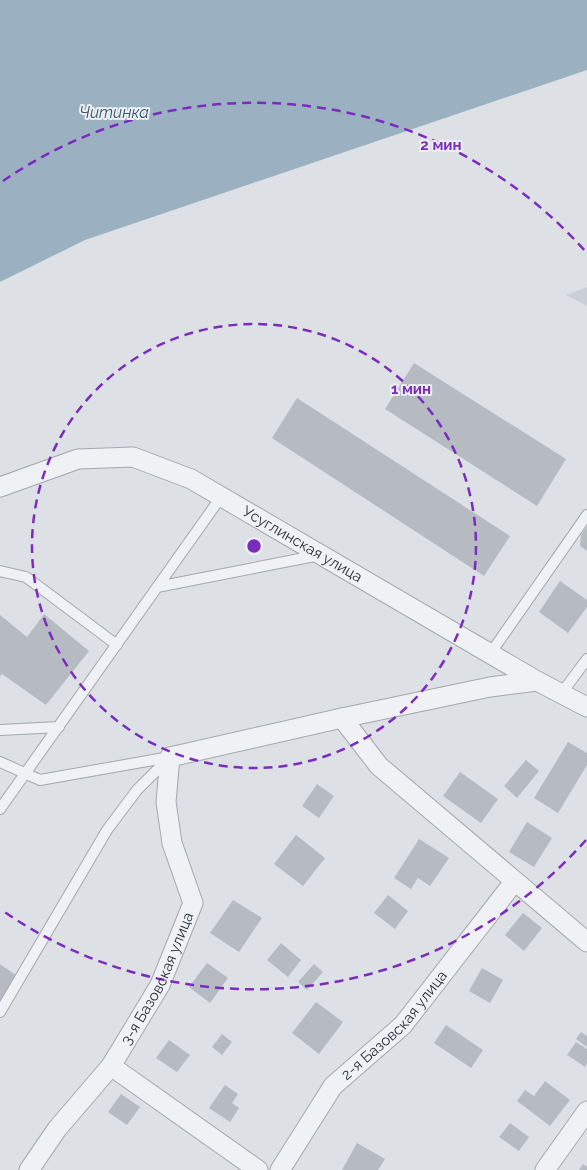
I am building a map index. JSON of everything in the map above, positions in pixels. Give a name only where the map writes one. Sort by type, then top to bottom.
[{"type":"street","name":"Усуглинская улица","points":[[0,487],[78,459],[133,457],[191,479],[536,681],[587,707]]},
{"type":"street","points":[[170,757],[490,687],[536,681]]},
{"type":"street","points":[[342,718],[379,766],[587,942]]},
{"type":"street","name":"3-я Базовская улица","points":[[29,1170],[57,1129],[111,1066],[160,985],[193,903],[172,843],[166,802],[170,757]]},
{"type":"street","name":"2-я Базовская улица","points":[[280,1170],[333,1086],[402,1025],[514,882]]},
{"type":"street","points":[[111,1066],[258,1170]]},
{"type":"street","points":[[545,1170],[587,1111]]},
{"type":"lane","points":[[0,809],[221,497]]},
{"type":"lane","points":[[490,654],[587,515]]},
{"type":"lane","points":[[157,587],[321,555]]},
{"type":"lane","points":[[0,571],[26,577],[117,645]]},
{"type":"lane","points":[[562,694],[587,659]]},
{"type":"lane","points":[[0,730],[59,727]]},
{"type":"lane","points":[[0,762],[40,780],[170,757]]},
{"type":"lane","points":[[0,1012],[107,830],[138,790],[170,757]]},
{"type":"shaded area","points":[[587,287],[587,306],[566,295]]},
{"type":"water","name":"Читинка","points":[[0,0],[587,0],[587,70],[85,240],[0,282]]},
{"type":"building","points":[[414,363],[566,459],[537,506],[385,409]]},
{"type":"building","points":[[297,398],[510,536],[484,576],[272,438]]},
{"type":"building","points":[[587,527],[587,551],[580,546],[581,535]]},
{"type":"building","points":[[560,581],[587,600],[587,607],[568,633],[539,612]]},
{"type":"building","points":[[44,614],[89,651],[46,705],[2,674],[0,676],[0,615],[27,637]]},
{"type":"building","points":[[568,742],[587,753],[587,765],[558,813],[534,798]]},
{"type":"building","points":[[526,760],[539,771],[517,798],[504,786]]},
{"type":"building","points":[[460,772],[498,799],[481,823],[443,796]]},
{"type":"building","points":[[317,784],[334,796],[319,818],[302,806]]},
{"type":"building","points":[[527,822],[552,838],[534,867],[509,852]]},
{"type":"building","points":[[296,835],[325,858],[303,886],[274,864]]},
{"type":"building","points":[[419,839],[449,858],[430,886],[418,878],[411,889],[394,878]]},
{"type":"building","points":[[388,895],[408,911],[395,929],[374,913]]},
{"type":"building","points":[[233,900],[262,918],[239,952],[210,933]]},
{"type":"building","points":[[523,913],[542,928],[524,951],[505,935]]},
{"type":"building","points":[[281,943],[301,960],[288,977],[267,960]]},
{"type":"building","points":[[207,963],[228,978],[210,1003],[189,987]]},
{"type":"building","points":[[0,964],[17,976],[0,1001]]},
{"type":"building","points":[[314,964],[323,972],[307,990],[298,982]]},
{"type":"building","points":[[482,968],[503,980],[490,1003],[469,991]]},
{"type":"building","points":[[316,1002],[343,1022],[319,1054],[292,1033]]},
{"type":"building","points":[[446,1025],[483,1050],[471,1068],[434,1043]]},
{"type":"building","points":[[581,1032],[587,1036],[587,1047],[576,1039]]},
{"type":"building","points":[[222,1034],[232,1042],[222,1055],[212,1047]]},
{"type":"building","points":[[169,1040],[190,1055],[177,1072],[156,1058]]},
{"type":"building","points":[[576,1042],[587,1049],[587,1063],[585,1067],[567,1055]]},
{"type":"building","points":[[545,1081],[570,1100],[550,1126],[517,1101],[525,1090],[534,1096]]},
{"type":"building","points":[[225,1085],[238,1094],[232,1103],[239,1108],[230,1122],[209,1108]]},
{"type":"building","points":[[121,1094],[140,1107],[127,1125],[108,1112]]},
{"type":"building","points":[[510,1123],[529,1137],[519,1151],[499,1137]]},
{"type":"building","points":[[357,1143],[385,1159],[378,1170],[342,1170]]},
{"type":"building","points":[[583,1164],[587,1167],[587,1170],[579,1170]]}]
